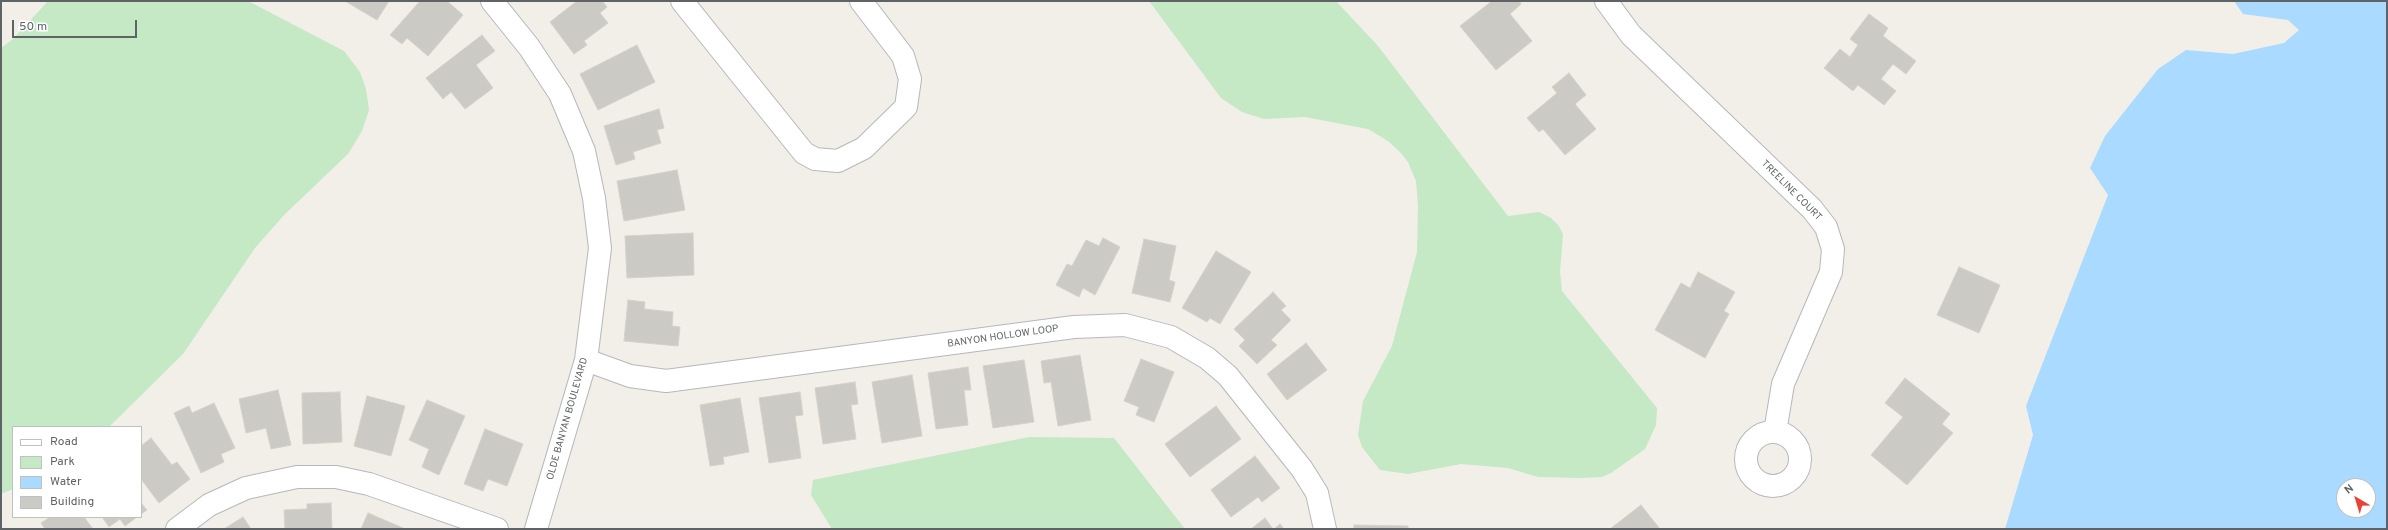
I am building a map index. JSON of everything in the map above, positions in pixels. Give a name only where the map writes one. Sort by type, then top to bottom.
[{"type":"street","name":"OLDE BANYAN BOULEVARD","points":[[492,1],[529,47],[560,94],[584,151],[594,198],[600,248],[586,360],[536,529]]},
{"type":"street","points":[[682,1],[804,153],[815,159],[838,160],[864,148],[906,107],[910,80],[903,56],[861,1]]},
{"type":"street","name":"TREELINE COURT","points":[[1606,1],[1631,35],[1812,209],[1826,227],[1833,250],[1831,272],[1783,384],[1775,432]]},
{"type":"street","name":"BANYON HOLLOW LOOP","points":[[586,360],[630,376],[666,381],[1074,327],[1124,325],[1171,337],[1208,358],[1228,376],[1302,469],[1317,493],[1325,529]]},
{"type":"street","points":[[177,529],[209,505],[246,488],[297,477],[336,477],[369,484],[497,529]]},
{"type":"green space","points":[[48,1],[248,1],[344,51],[360,72],[366,89],[369,110],[362,131],[348,154],[284,215],[255,248],[183,354],[110,426],[12,426],[12,489],[1,494],[1,48],[13,39]]},
{"type":"green space","points":[[1149,1],[1336,1],[1378,46],[1508,216],[1539,212],[1551,218],[1558,225],[1563,234],[1560,272],[1562,291],[1657,408],[1656,425],[1645,449],[1611,473],[1602,477],[1538,477],[1508,468],[1461,464],[1408,474],[1380,470],[1362,447],[1358,435],[1363,401],[1392,346],[1417,252],[1418,205],[1416,181],[1408,162],[1388,141],[1368,129],[1305,117],[1264,119],[1242,112],[1221,98]]},
{"type":"green space","points":[[1029,437],[1114,438],[1185,529],[832,529],[811,495],[813,480]]},
{"type":"water","points":[[2234,1],[2387,1],[2387,529],[2005,529],[2033,435],[2026,406],[2108,195],[2090,168],[2105,136],[2158,69],[2186,50],[2233,54],[2284,43],[2299,30],[2288,20],[2243,14]]},
{"type":"building","points":[[345,1],[389,1],[377,20]]},
{"type":"building","points":[[420,1],[447,1],[463,15],[428,56],[407,38],[402,44],[390,35]]},
{"type":"building","points":[[577,1],[602,1],[607,7],[600,13],[608,23],[584,41],[587,45],[574,54],[550,22]]},
{"type":"building","points":[[1492,1],[1519,1],[1521,4],[1510,14],[1532,41],[1496,70],[1460,26]]},
{"type":"building","points":[[1869,14],[1888,28],[1883,36],[1916,61],[1906,74],[1893,64],[1881,79],[1896,91],[1884,105],[1858,85],[1853,91],[1824,68],[1840,49],[1850,57],[1858,45],[1850,39]]},
{"type":"building","points":[[482,35],[495,51],[476,65],[493,88],[465,109],[451,92],[443,99],[426,78]]},
{"type":"building","points":[[637,45],[655,82],[598,110],[580,74]]},
{"type":"building","points":[[1569,73],[1586,95],[1575,104],[1596,129],[1565,155],[1543,129],[1539,132],[1527,118],[1557,93],[1552,87]]},
{"type":"building","points":[[659,109],[664,128],[657,130],[661,143],[633,152],[635,159],[616,165],[604,126]]},
{"type":"building","points":[[677,170],[685,210],[624,221],[617,181]]},
{"type":"building","points":[[693,233],[694,275],[627,278],[625,236]]},
{"type":"building","points":[[1103,238],[1120,247],[1095,295],[1083,288],[1079,297],[1056,285],[1067,264],[1072,266],[1086,240],[1099,246]]},
{"type":"building","points":[[1144,239],[1176,246],[1169,280],[1175,282],[1170,302],[1132,293]]},
{"type":"building","points":[[1216,251],[1251,272],[1220,324],[1210,318],[1207,322],[1182,308]]},
{"type":"building","points":[[1959,267],[2000,285],[1979,333],[1937,315]]},
{"type":"building","points":[[1698,272],[1735,292],[1724,311],[1729,314],[1705,358],[1655,330],[1681,283],[1690,288]]},
{"type":"building","points":[[1273,292],[1286,306],[1281,310],[1291,320],[1271,340],[1277,345],[1257,364],[1239,346],[1245,340],[1234,329]]},
{"type":"building","points":[[628,300],[645,302],[644,309],[673,312],[672,326],[680,327],[678,346],[624,341]]},
{"type":"building","points":[[1306,343],[1327,370],[1287,400],[1267,374]]},
{"type":"building","points":[[1080,355],[1091,420],[1058,426],[1051,382],[1044,383],[1041,361]]},
{"type":"building","points":[[1141,359],[1174,372],[1154,422],[1136,415],[1139,407],[1124,401]]},
{"type":"building","points":[[1024,360],[1034,422],[993,428],[983,366]]},
{"type":"building","points":[[968,367],[971,390],[964,390],[968,425],[936,429],[928,373]]},
{"type":"building","points":[[912,375],[922,436],[882,443],[872,382]]},
{"type":"building","points":[[1905,378],[1950,414],[1942,424],[1953,433],[1907,485],[1871,455],[1903,417],[1885,403]]},
{"type":"building","points":[[855,382],[858,404],[851,405],[856,439],[823,444],[815,388]]},
{"type":"building","points":[[278,390],[291,445],[271,449],[266,428],[246,433],[239,399]]},
{"type":"building","points":[[340,392],[342,442],[303,444],[302,393]]},
{"type":"building","points":[[800,392],[803,415],[795,416],[801,458],[769,463],[759,398]]},
{"type":"building","points":[[367,396],[405,406],[391,456],[354,446]]},
{"type":"building","points":[[740,398],[749,452],[723,457],[724,464],[710,466],[700,405]]},
{"type":"building","points":[[427,400],[465,416],[439,475],[422,467],[429,449],[409,440]]},
{"type":"building","points":[[214,403],[235,448],[221,454],[224,462],[201,473],[174,413],[189,406],[192,413]]},
{"type":"building","points":[[1216,406],[1241,439],[1190,477],[1165,444]]},
{"type":"building","points":[[485,429],[523,444],[507,486],[488,479],[483,491],[464,484]]},
{"type":"building","points":[[151,438],[172,465],[177,462],[190,479],[159,503],[142,480],[142,445]]},
{"type":"building","points":[[1255,456],[1280,488],[1262,502],[1258,497],[1231,517],[1211,490]]},
{"type":"building","points":[[331,503],[332,529],[285,529],[284,510],[307,509],[307,504]]},
{"type":"building","points":[[142,504],[147,510],[142,513]]},
{"type":"building","points":[[1641,505],[1660,529],[1610,529]]},
{"type":"building","points":[[368,513],[403,528],[403,529],[361,529]]},
{"type":"building","points":[[243,517],[251,529],[224,529]]},
{"type":"building","points":[[48,518],[85,518],[93,529],[45,529],[41,523]]},
{"type":"building","points":[[103,518],[136,518],[125,526],[120,519],[109,527]]},
{"type":"building","points":[[1265,518],[1273,529],[1251,529]]},
{"type":"building","points":[[1280,524],[1284,529],[1274,529]]},
{"type":"building","points":[[1354,525],[1408,526],[1408,529],[1354,529]]}]
